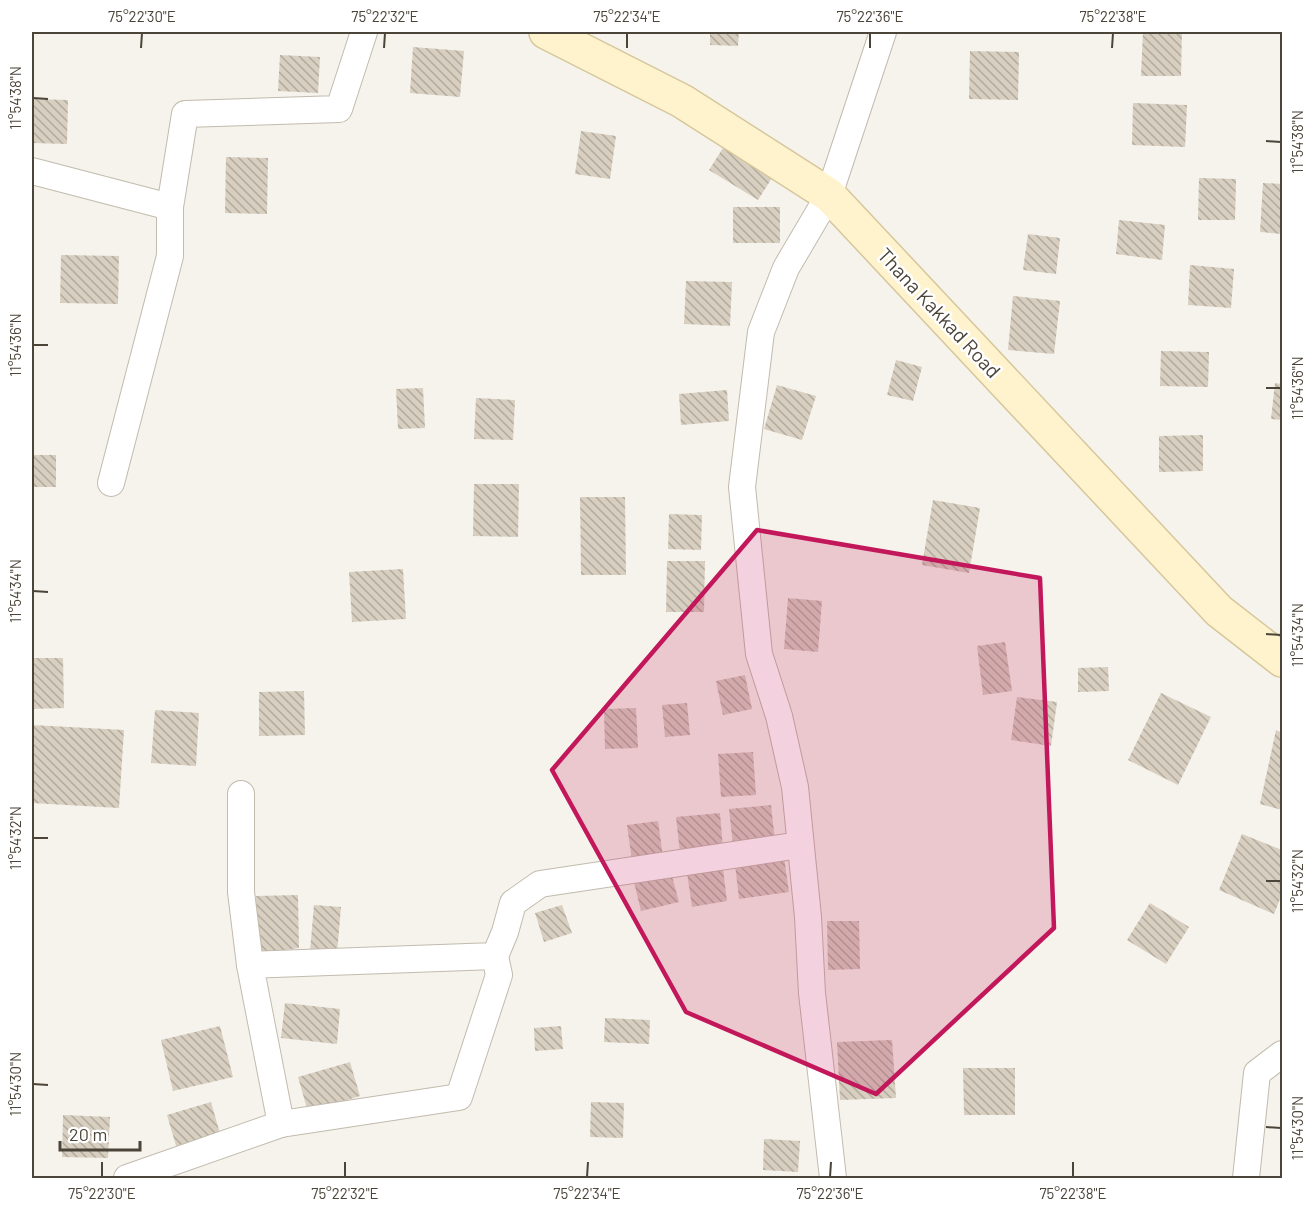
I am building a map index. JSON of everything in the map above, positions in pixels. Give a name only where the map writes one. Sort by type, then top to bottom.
[{"type":"main road","name":"Thana Kakkad Road","points":[[546,32],[682,101],[829,195],[1219,611],[1282,660]]},
{"type":"street","points":[[111,483],[170,256],[170,207],[185,114],[339,109],[364,32]]},
{"type":"street","points":[[833,1179],[812,993],[808,917],[795,787],[779,716],[759,654],[742,487],[762,332],[786,268],[829,195],[883,32]]},
{"type":"street","points":[[32,171],[170,207]]},
{"type":"street","points":[[241,794],[241,892],[250,965],[281,1124]]},
{"type":"street","points":[[127,1179],[281,1124],[459,1097],[499,975],[495,956],[513,903],[540,884],[800,845]]},
{"type":"street","points":[[250,965],[495,956]]},
{"type":"street","points":[[1246,1179],[1257,1073],[1282,1054]]},
{"type":"highlighted area","points":[[757,530],[1040,578],[1054,928],[876,1094],[686,1012],[552,770]]},
{"type":"building","points":[[710,32],[739,32],[738,46],[710,45]]},
{"type":"building","points":[[1143,32],[1182,32],[1181,76],[1141,76]]},
{"type":"building","points":[[413,47],[464,51],[460,97],[410,93]]},
{"type":"building","points":[[970,51],[1019,52],[1018,100],[969,99]]},
{"type":"building","points":[[280,55],[320,57],[318,93],[278,91]]},
{"type":"building","points":[[32,99],[68,100],[67,144],[32,143]]},
{"type":"building","points":[[1133,103],[1187,105],[1185,147],[1132,145]]},
{"type":"building","points":[[581,131],[616,136],[610,179],[575,174]]},
{"type":"building","points":[[723,148],[772,178],[758,200],[709,170]]},
{"type":"building","points":[[226,157],[268,158],[267,214],[225,213]]},
{"type":"building","points":[[1199,178],[1236,179],[1235,220],[1198,220]]},
{"type":"building","points":[[1263,183],[1282,184],[1282,234],[1260,232]]},
{"type":"building","points":[[733,207],[780,207],[780,243],[733,243]]},
{"type":"building","points":[[1119,220],[1165,225],[1162,260],[1116,254]]},
{"type":"building","points":[[1028,234],[1060,238],[1056,274],[1023,270]]},
{"type":"building","points":[[61,255],[119,256],[118,304],[60,303]]},
{"type":"building","points":[[1190,265],[1234,269],[1231,308],[1188,305]]},
{"type":"building","points":[[686,281],[732,282],[730,326],[684,324]]},
{"type":"building","points":[[1013,296],[1060,301],[1054,354],[1008,350]]},
{"type":"building","points":[[1161,351],[1209,352],[1208,387],[1160,386]]},
{"type":"building","points":[[896,360],[922,367],[913,401],[887,395]]},
{"type":"building","points":[[1275,383],[1282,384],[1282,420],[1271,419]]},
{"type":"building","points":[[777,385],[816,396],[802,440],[764,429]]},
{"type":"building","points":[[423,388],[425,428],[398,429],[396,389]]},
{"type":"building","points":[[727,390],[729,421],[681,425],[679,394]]},
{"type":"building","points":[[476,398],[515,400],[513,440],[474,439]]},
{"type":"building","points":[[1203,435],[1203,471],[1159,472],[1159,436]]},
{"type":"building","points":[[32,455],[56,455],[56,487],[32,487]]},
{"type":"building","points":[[474,484],[519,484],[518,537],[473,536]]},
{"type":"building","points":[[580,497],[625,497],[626,575],[581,575]]},
{"type":"building","points":[[933,500],[980,508],[969,573],[922,565]]},
{"type":"building","points":[[669,514],[702,515],[701,550],[668,549]]},
{"type":"building","points":[[667,561],[705,561],[704,612],[666,612]]},
{"type":"building","points":[[403,569],[406,619],[352,622],[349,572]]},
{"type":"building","points":[[788,598],[822,601],[818,652],[784,649]]},
{"type":"building","points":[[1005,642],[1012,691],[983,695],[977,646]]},
{"type":"building","points":[[32,658],[63,658],[64,708],[32,709]]},
{"type":"building","points":[[1108,667],[1109,691],[1078,692],[1078,668]]},
{"type":"building","points":[[745,675],[752,709],[723,715],[716,681]]},
{"type":"building","points":[[304,691],[305,735],[259,736],[259,692]]},
{"type":"building","points":[[1161,693],[1211,717],[1178,785],[1128,760]]},
{"type":"building","points":[[1017,697],[1057,702],[1051,746],[1011,740]]},
{"type":"building","points":[[687,703],[690,735],[665,737],[662,705]]},
{"type":"building","points":[[636,708],[638,748],[605,749],[604,709]]},
{"type":"building","points":[[155,710],[199,713],[196,766],[151,763]]},
{"type":"building","points":[[32,725],[124,730],[119,808],[32,803]]},
{"type":"building","points":[[1276,730],[1282,733],[1282,810],[1260,804]]},
{"type":"building","points":[[753,752],[756,795],[721,797],[718,754]]},
{"type":"building","points":[[771,805],[775,841],[733,845],[729,809]]},
{"type":"building","points":[[720,813],[723,849],[680,853],[676,817]]},
{"type":"building","points":[[658,821],[663,857],[632,861],[627,825]]},
{"type":"building","points":[[1242,834],[1282,850],[1282,894],[1274,914],[1219,890]]},
{"type":"building","points":[[784,857],[789,892],[739,899],[735,864]]},
{"type":"building","points":[[722,861],[727,901],[692,907],[686,866]]},
{"type":"building","points":[[670,869],[679,902],[641,911],[633,878]]},
{"type":"building","points":[[298,895],[299,948],[257,954],[256,896]]},
{"type":"building","points":[[1150,903],[1189,927],[1166,964],[1127,940]]},
{"type":"building","points":[[314,905],[341,907],[337,953],[310,951]]},
{"type":"building","points":[[562,905],[572,933],[544,942],[535,913]]},
{"type":"building","points":[[827,921],[859,921],[860,969],[828,970]]},
{"type":"building","points":[[285,1003],[340,1009],[337,1044],[281,1038]]},
{"type":"building","points":[[605,1018],[650,1020],[649,1044],[604,1042]]},
{"type":"building","points":[[220,1026],[233,1077],[173,1091],[161,1040]]},
{"type":"building","points":[[561,1026],[563,1049],[535,1051],[534,1028]]},
{"type":"building","points":[[892,1040],[896,1098],[840,1100],[837,1042]]},
{"type":"building","points":[[350,1062],[360,1096],[308,1112],[298,1077]]},
{"type":"building","points":[[963,1068],[1015,1068],[1015,1115],[964,1115]]},
{"type":"building","points":[[211,1102],[221,1137],[177,1149],[167,1115]]},
{"type":"building","points":[[591,1102],[624,1103],[623,1138],[590,1137]]},
{"type":"building","points":[[63,1115],[110,1117],[108,1158],[62,1157]]},
{"type":"building","points":[[764,1139],[800,1141],[798,1172],[763,1170]]}]
